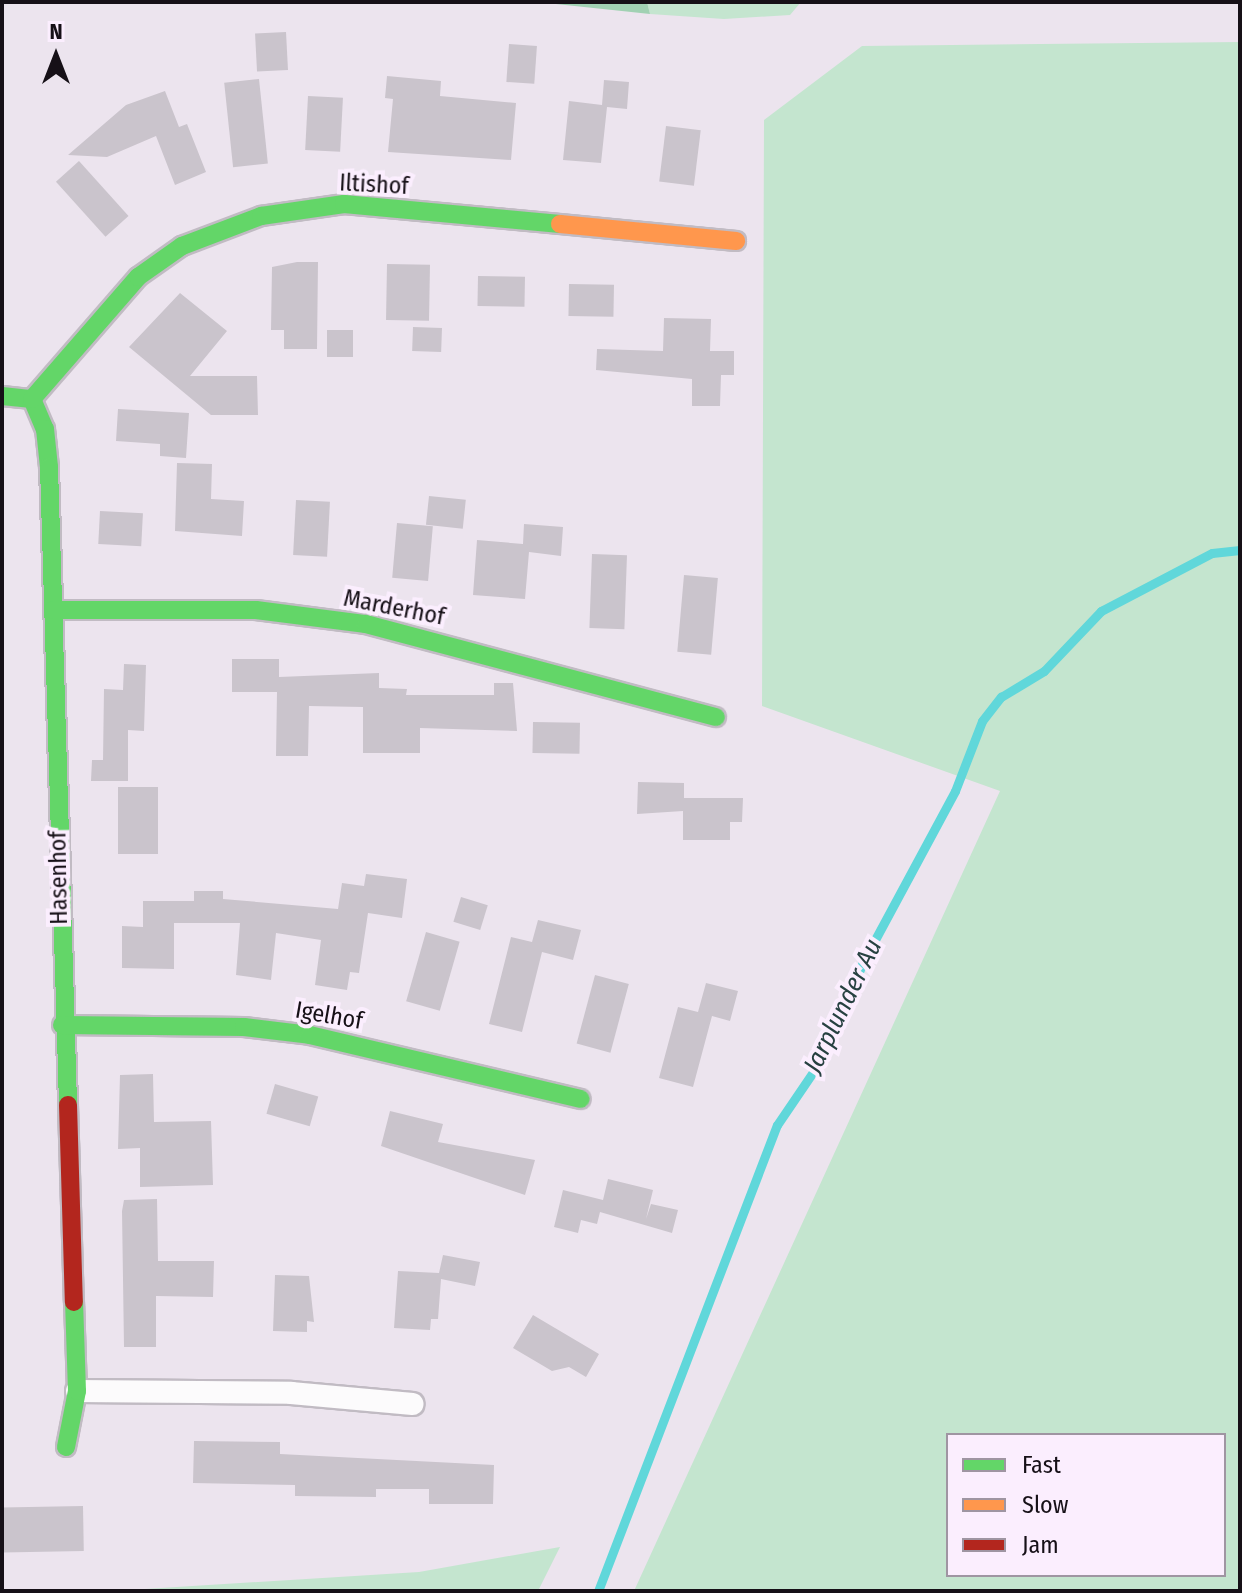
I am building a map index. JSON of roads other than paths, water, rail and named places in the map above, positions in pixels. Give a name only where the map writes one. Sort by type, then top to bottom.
[{"type":"street","name":"Iltishof","points":[[32,399],[138,277],[182,246],[261,216],[344,204],[736,241]]},
{"type":"street","points":[[2,396],[32,399]]},
{"type":"street","name":"Hasenhof","points":[[32,399],[45,429],[49,467],[62,1025],[77,1391],[66,1447]]},
{"type":"street","name":"Marderhof","points":[[53,610],[226,609],[366,624],[716,717]]},
{"type":"street","name":"Igelhof","points":[[62,1025],[244,1027],[310,1035],[581,1099]]},
{"type":"street","points":[[77,1391],[291,1393],[413,1404]]},
{"type":"waterway","name":"Jarplunder Au","points":[[598,1591],[777,1125],[826,1053],[863,962],[955,791],[982,721],[1001,697],[1044,671],[1101,611],[1212,553],[1240,550]]}]
